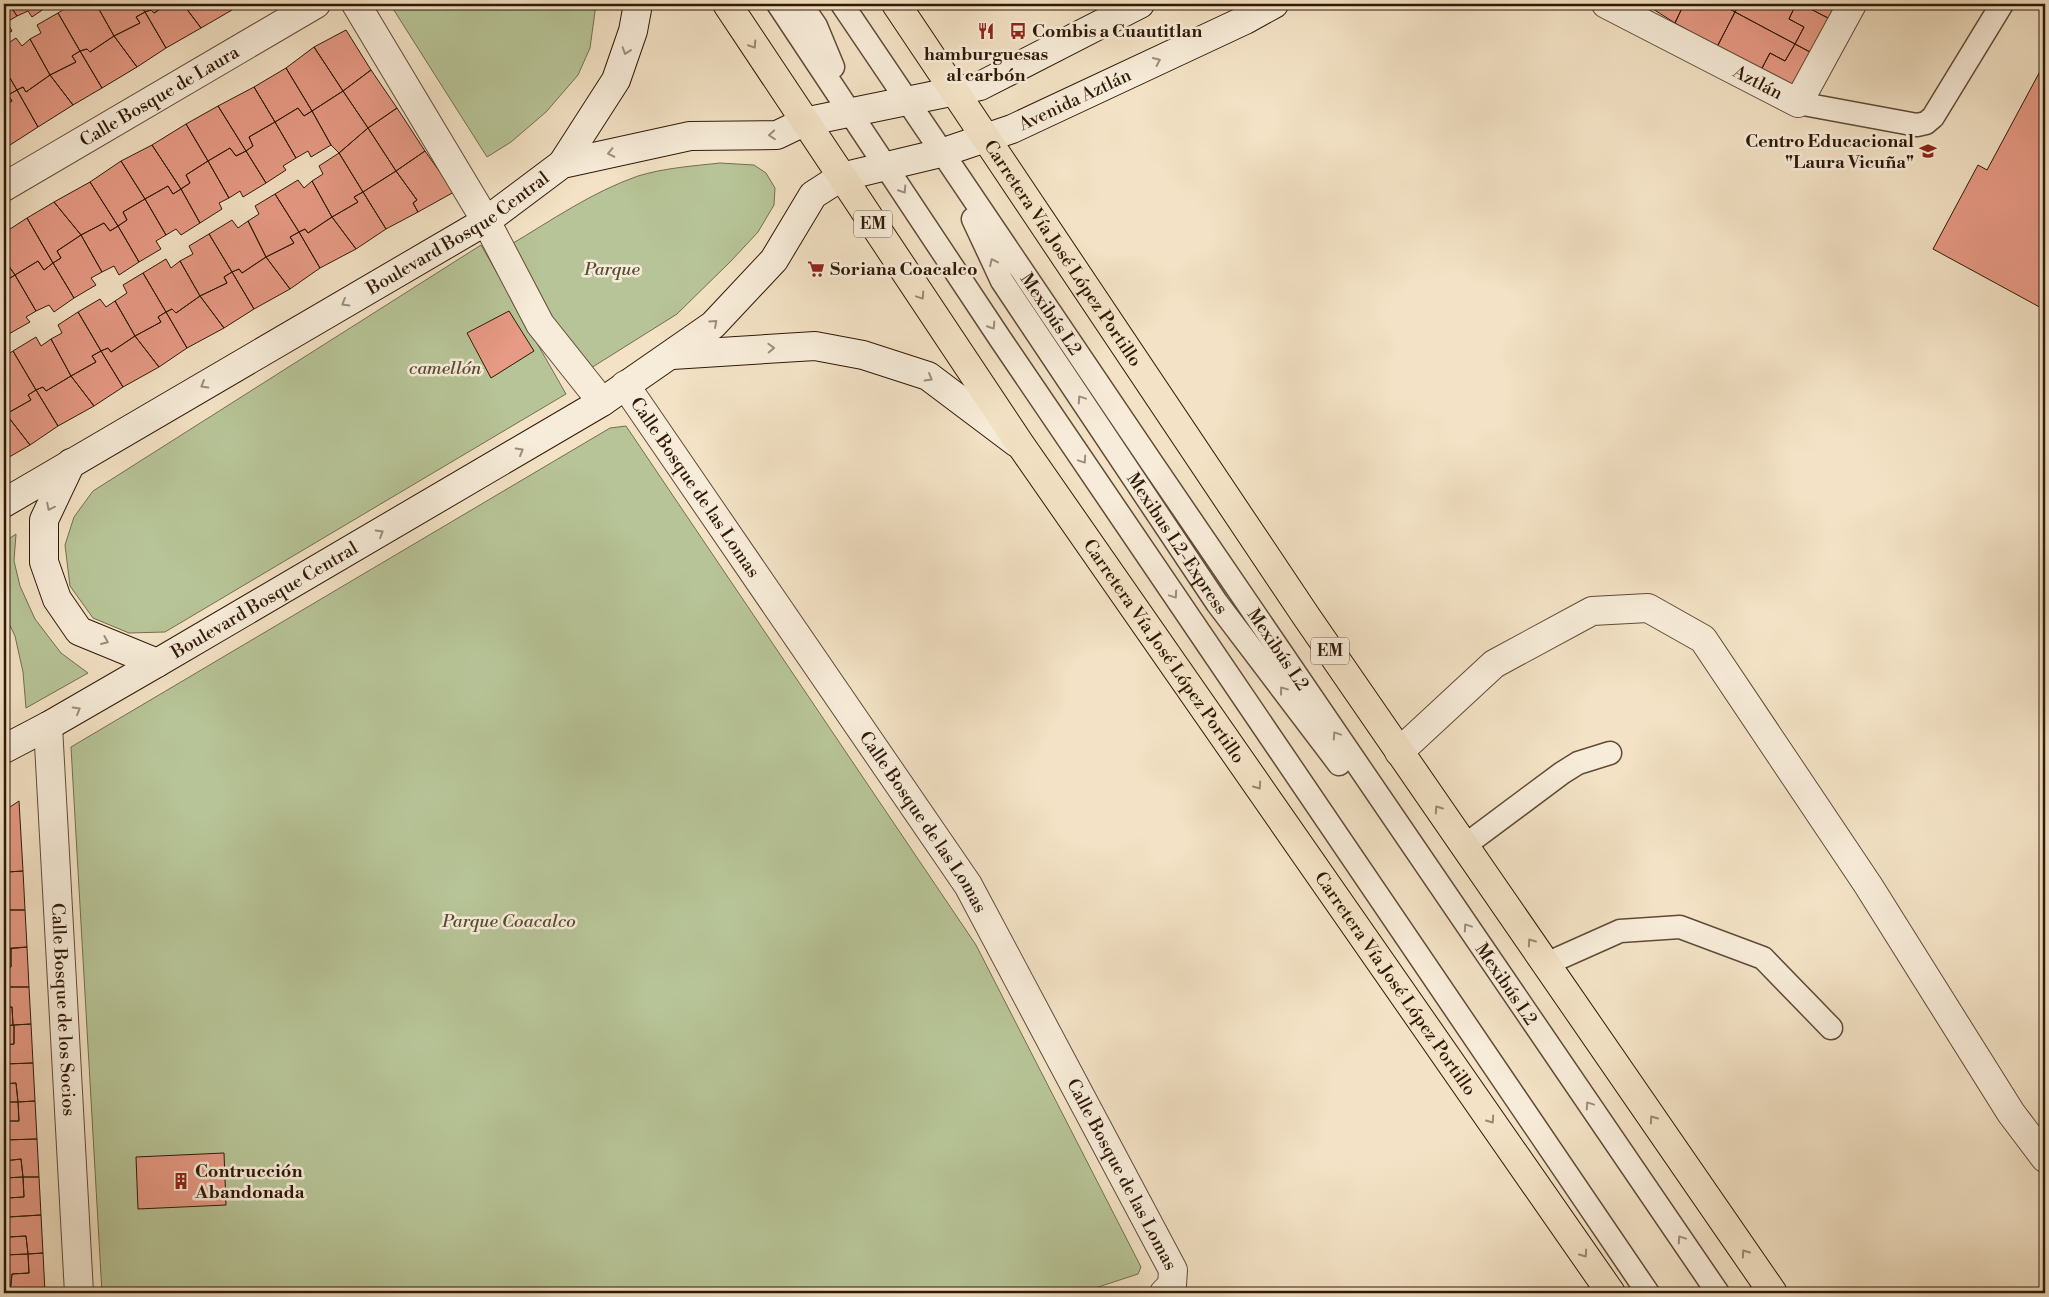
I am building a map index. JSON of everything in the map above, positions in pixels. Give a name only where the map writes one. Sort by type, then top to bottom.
[{"type":"main road","name":"Carretera Vía José López Portillo","points":[[727,4],[1020,444],[1611,1293]]},
{"type":"main road","name":"Carretera Vía José López Portillo","points":[[896,4],[1306,616],[1772,1293]]},
{"type":"street","name":"Calle Bosque de Laura","points":[[4,187],[316,4]]},
{"type":"street","name":"Calle Bosque de las Lomas","points":[[356,4],[486,221],[540,324],[602,402]]},
{"type":"street","points":[[562,164],[616,80],[633,31],[638,4]]},
{"type":"street","points":[[954,91],[980,86],[1140,4]]},
{"type":"street","name":"Avenida Aztlán","points":[[814,195],[841,177],[941,153],[1012,129],[1246,20],[1273,4]]},
{"type":"street","name":"Aztlán","points":[[1615,6],[1798,104],[1852,4]]},
{"type":"street","name":"Boulevard Bosque Central","points":[[4,503],[486,221],[562,164],[690,136],[777,135],[804,122],[954,91]]},
{"type":"street","name":"Boulevard Bosque Central","points":[[4,749],[157,664],[602,402],[713,325],[774,260],[814,195]]},
{"type":"street","points":[[670,355],[815,346],[863,355],[928,376],[1020,444]]},
{"type":"street","name":"Calle Bosque de las Lomas","points":[[625,386],[968,885],[1173,1270],[1168,1289]]},
{"type":"street","points":[[71,463],[44,520],[44,562],[57,599],[79,630],[157,664]]},
{"type":"street","points":[[1399,752],[1494,664],[1592,610],[1648,608],[1704,639],[1868,885],[2011,1113],[2045,1158]]},
{"type":"street","name":"Calle Bosque de los Socios","points":[[48,726],[78,1293]]},
{"type":"lane","points":[[778,4],[852,112],[1007,348],[1648,1293]]},
{"type":"lane","points":[[801,4],[816,26],[852,112]]},
{"type":"lane","name":"Mexibús L2","points":[[842,4],[941,153],[1454,908],[1718,1293]]},
{"type":"lane","points":[[1798,104],[1917,125],[1926,123],[1933,117],[2002,4]]},
{"type":"lane","points":[[1464,846],[1562,773],[1578,763],[1610,753]]},
{"type":"lane","points":[[1546,964],[1620,930],[1680,927],[1763,958],[1831,1028]]},
{"type":"green space","points":[[390,4],[596,4],[590,48],[578,75],[546,112],[511,142],[487,157]]},
{"type":"green space","name":"Parque","points":[[720,163],[754,165],[766,173],[775,188],[774,205],[758,232],[677,314],[591,368],[553,325],[510,245],[604,190],[638,176],[658,171]]},
{"type":"green space","name":"camellón","points":[[481,245],[566,394],[165,632],[129,633],[93,618],[70,586],[65,545],[74,517],[93,491]]},
{"type":"green space","name":"Parque Coacalco","points":[[626,426],[976,945],[1141,1267],[1138,1274],[1080,1293],[102,1293],[71,747],[610,428]]},
{"type":"green space","points":[[16,534],[14,561],[20,586],[35,619],[61,653],[88,673],[26,708],[23,672],[15,636],[4,613],[4,542]]},
{"type":"building","points":[[4,4],[9,4],[17,16],[7,22],[12,31],[4,35]]},
{"type":"building","points":[[9,4],[51,4],[32,17],[28,11],[17,16]]},
{"type":"building","points":[[72,4],[83,4],[85,7],[96,4],[114,36],[90,52],[87,49],[80,51],[58,13]]},
{"type":"building","points":[[96,4],[139,4],[145,12],[136,17],[140,23],[114,36]]},
{"type":"building","points":[[139,4],[168,4],[154,13],[151,10],[145,12]]},
{"type":"building","points":[[168,4],[183,4],[201,28],[166,48],[145,12],[151,10],[154,13]]},
{"type":"building","points":[[183,4],[229,4],[232,10],[201,28]]},
{"type":"building","points":[[1645,4],[1680,4],[1683,6],[1675,23]]},
{"type":"building","points":[[1680,4],[1721,4],[1735,12],[1717,47],[1675,23],[1683,6]]},
{"type":"building","points":[[1721,4],[1740,4],[1735,12]]},
{"type":"building","points":[[1740,4],[1796,4],[1789,19],[1804,27],[1795,44],[1735,12]]},
{"type":"building","points":[[1796,4],[1801,4],[1828,18],[1810,52],[1795,44],[1804,27],[1789,19]]},
{"type":"building","points":[[1801,4],[1836,4],[1828,18]]},
{"type":"building","points":[[145,12],[166,48],[137,67],[114,36],[140,23],[136,17]]},
{"type":"building","points":[[1735,12],[1795,44],[1785,61],[1770,53],[1761,70],[1717,47]]},
{"type":"building","points":[[58,13],[80,51],[72,56],[76,62],[50,75],[30,39],[41,33],[37,25]]},
{"type":"building","points":[[346,30],[371,70],[343,91],[314,47]]},
{"type":"building","points":[[114,36],[137,67],[102,88],[80,51],[87,49],[90,52]]},
{"type":"building","points":[[16,38],[22,46],[30,39],[50,75],[26,92],[23,87],[17,90],[4,68],[4,46]]},
{"type":"building","points":[[1795,44],[1810,52],[1792,86],[1761,70],[1770,53],[1785,61]]},
{"type":"building","points":[[314,47],[343,91],[312,111],[286,68]]},
{"type":"building","points":[[80,51],[102,88],[73,105],[50,75],[76,62],[72,56]]},
{"type":"building","points":[[2045,62],[2045,310],[1933,249],[1978,165],[1987,170]]},
{"type":"building","points":[[4,68],[17,90],[8,95],[12,101],[4,105]]},
{"type":"building","points":[[286,68],[312,111],[304,116],[298,108],[275,122],[254,87]]},
{"type":"building","points":[[371,70],[397,108],[368,128],[343,91]]},
{"type":"building","points":[[50,75],[73,105],[38,127],[17,90],[23,87],[26,92]]},
{"type":"building","points":[[254,87],[275,122],[249,137],[253,146],[246,151],[218,106]]},
{"type":"building","points":[[17,90],[38,127],[10,145],[4,137],[4,105],[12,101],[8,95]]},
{"type":"building","points":[[343,91],[368,128],[339,153],[331,145],[312,111]]},
{"type":"building","points":[[218,106],[246,151],[236,156],[230,148],[208,161],[186,124]]},
{"type":"building","points":[[298,108],[304,116],[312,111],[331,145],[311,157],[308,151],[296,158],[275,122]]},
{"type":"building","points":[[397,108],[425,151],[396,171],[368,128]]},
{"type":"building","points":[[275,122],[296,158],[283,166],[286,170],[266,183],[246,151],[253,146],[249,137]]},
{"type":"building","points":[[186,124],[208,161],[186,175],[190,183],[181,189],[152,145]]},
{"type":"building","points":[[368,128],[396,171],[363,192],[339,153]]},
{"type":"building","points":[[152,145],[181,189],[173,194],[168,186],[145,199],[121,161]]},
{"type":"building","points":[[230,148],[236,156],[246,151],[266,183],[243,197],[240,191],[229,198],[208,161]]},
{"type":"building","points":[[425,151],[454,192],[418,212],[413,203],[417,200],[396,171]]},
{"type":"building","points":[[339,153],[363,192],[354,197],[358,202],[332,217],[312,181],[323,174],[319,166]]},
{"type":"building","points":[[121,161],[145,199],[123,212],[127,220],[118,226],[90,182]]},
{"type":"building","points":[[208,161],[229,198],[219,203],[222,209],[200,223],[181,189],[190,183],[186,175]]},
{"type":"building","points":[[396,171],[417,200],[413,203],[418,212],[386,229],[363,192]]},
{"type":"building","points":[[298,180],[304,188],[312,181],[332,217],[308,233],[305,229],[299,232],[275,194]]},
{"type":"building","points":[[90,182],[118,226],[110,231],[104,223],[81,235],[54,202]]},
{"type":"building","points":[[168,186],[173,194],[181,189],[200,223],[181,235],[176,229],[166,235],[145,199]]},
{"type":"building","points":[[363,192],[386,229],[356,249],[332,217],[358,202],[354,197]]},
{"type":"building","points":[[275,194],[299,232],[290,237],[294,243],[266,257],[248,221],[259,214],[255,206]]},
{"type":"building","points":[[145,199],[166,235],[156,241],[161,249],[139,262],[118,226],[127,220],[123,212]]},
{"type":"building","points":[[54,202],[81,235],[57,251],[61,258],[53,263],[27,218]]},
{"type":"building","points":[[332,217],[356,249],[320,268],[299,232],[305,229],[308,233]]},
{"type":"building","points":[[27,218],[53,263],[44,270],[38,261],[15,275],[4,259],[4,233]]},
{"type":"building","points":[[232,220],[238,228],[248,221],[266,257],[242,273],[239,269],[232,272],[209,234]]},
{"type":"building","points":[[104,223],[110,231],[118,226],[139,262],[119,275],[114,266],[102,272],[81,235]]},
{"type":"building","points":[[299,232],[320,268],[290,289],[266,257],[294,243],[290,237]]},
{"type":"building","points":[[209,234],[232,272],[224,277],[227,283],[200,296],[180,261],[193,254],[189,246]]},
{"type":"building","points":[[81,235],[102,272],[91,278],[96,285],[74,298],[53,263],[61,258],[57,251]]},
{"type":"building","points":[[266,257],[290,289],[254,309],[232,272],[239,269],[242,273]]},
{"type":"building","points":[[4,259],[15,275],[4,282]]},
{"type":"building","points":[[166,259],[171,268],[180,261],[200,296],[176,313],[172,309],[166,312],[143,273]]},
{"type":"building","points":[[38,261],[44,270],[53,263],[74,298],[54,312],[49,305],[36,311],[15,275]]},
{"type":"building","points":[[232,272],[254,309],[224,328],[200,296],[227,283],[224,277]]},
{"type":"building","points":[[143,273],[166,312],[158,317],[161,322],[135,336],[115,301],[127,293],[123,285]]},
{"type":"building","points":[[15,275],[36,311],[26,317],[30,322],[7,335],[4,329],[4,282]]},
{"type":"building","points":[[200,296],[224,328],[187,348],[166,312],[172,309],[176,313]]},
{"type":"building","points":[[100,299],[106,307],[115,301],[135,336],[111,352],[108,348],[101,351],[78,312]]},
{"type":"building","points":[[509,311],[534,351],[491,378],[467,333]]},
{"type":"building","points":[[78,312],[101,351],[92,356],[96,362],[71,376],[51,339],[62,333],[58,325]]},
{"type":"building","points":[[166,312],[187,348],[159,367],[135,336],[161,322],[158,317]]},
{"type":"building","points":[[135,336],[159,367],[123,387],[101,351],[108,348],[111,352]]},
{"type":"building","points":[[36,337],[41,346],[51,339],[71,376],[46,391],[43,387],[36,390],[13,351]]},
{"type":"building","points":[[13,351],[36,390],[28,395],[31,400],[6,414],[4,409],[4,357]]},
{"type":"building","points":[[101,351],[123,387],[94,406],[71,376],[96,362],[92,356]]},
{"type":"building","points":[[71,376],[94,406],[58,426],[36,390],[43,387],[46,391]]},
{"type":"building","points":[[36,390],[58,426],[30,445],[6,414],[31,400],[28,395]]},
{"type":"building","points":[[6,414],[30,445],[4,460],[4,416]]},
{"type":"building","points":[[19,801],[23,871],[7,872],[8,891],[4,891],[4,811]]},
{"type":"building","points":[[23,871],[25,910],[4,910],[4,891],[8,891],[7,872]]},
{"type":"building","points":[[4,910],[25,910],[27,947],[9,949],[9,930],[4,930]]},
{"type":"building","points":[[4,930],[9,930],[9,949],[4,949]]},
{"type":"building","points":[[27,947],[29,987],[4,987],[4,967],[11,967],[11,948]]},
{"type":"building","points":[[11,948],[11,967],[4,967],[4,949]]},
{"type":"building","points":[[4,987],[29,987],[31,1024],[13,1025],[12,1007],[4,1007]]},
{"type":"building","points":[[4,1007],[12,1007],[13,1025],[4,1026]]},
{"type":"building","points":[[31,1024],[33,1063],[4,1064],[4,1045],[14,1044],[14,1025]]},
{"type":"building","points":[[14,1025],[14,1044],[4,1045],[4,1026]]},
{"type":"building","points":[[33,1063],[35,1101],[18,1102],[16,1083],[4,1084],[4,1064]]},
{"type":"building","points":[[16,1083],[18,1102],[4,1102],[4,1084]]},
{"type":"building","points":[[35,1101],[37,1139],[4,1140],[4,1121],[19,1121],[18,1102]]},
{"type":"building","points":[[4,1102],[18,1102],[19,1121],[4,1121]]},
{"type":"building","points":[[37,1139],[39,1177],[23,1177],[21,1159],[4,1161],[4,1140]]},
{"type":"building","name":"Contrucción Abandonada","points":[[224,1153],[226,1205],[138,1209],[136,1157]]},
{"type":"building","points":[[21,1159],[23,1177],[4,1178],[4,1161]]},
{"type":"building","points":[[23,1177],[24,1197],[7,1198],[8,1217],[4,1217],[4,1178]]},
{"type":"building","points":[[23,1177],[39,1177],[41,1215],[8,1217],[7,1198],[24,1197]]},
{"type":"building","points":[[41,1215],[43,1253],[28,1254],[26,1236],[9,1237],[8,1217]]},
{"type":"building","points":[[4,1217],[8,1217],[9,1237],[26,1236],[28,1254],[4,1255]]},
{"type":"building","points":[[43,1253],[45,1293],[10,1293],[12,1274],[29,1273],[28,1254]]},
{"type":"building","points":[[28,1254],[29,1273],[12,1274],[10,1293],[4,1293],[4,1255]]},
{"type":"place","name":"hamburguesas al carbón","points":[[986,31]]},
{"type":"place","name":"Combis a Cuautitlan","points":[[1018,31]]},
{"type":"place","name":"Centro Educacional \"Laura Vicuña\"","points":[[1928,151]]},
{"type":"place","name":"Soriana Coacalco","points":[[816,269]]},
{"type":"place","name":"Contrucción Abandonada","points":[[181,1181]]}]
